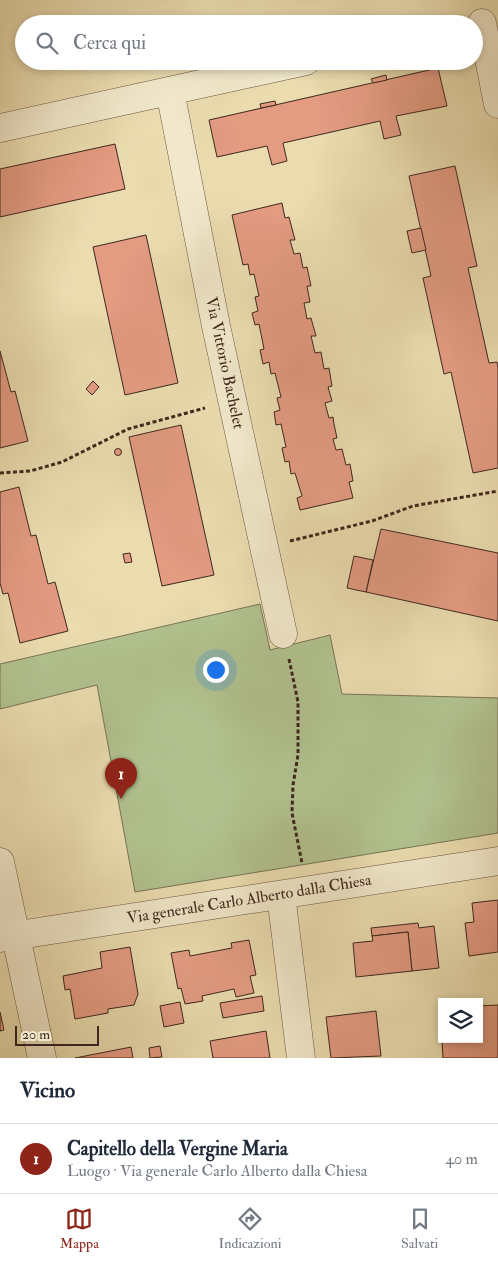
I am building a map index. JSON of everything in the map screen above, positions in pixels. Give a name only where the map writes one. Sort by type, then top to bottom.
[{"type":"street","points":[[485,23],[498,104]]},
{"type":"street","points":[[0,128],[265,70]]},
{"type":"street","name":"Via Vittorio Bachelet","points":[[170,91],[233,402],[283,634]]},
{"type":"street","name":"Via generale Carlo Alberto dalla Chiesa","points":[[7,937],[498,861]]},
{"type":"street","points":[[0,862],[7,937],[42,1058]]},
{"type":"street","points":[[281,895],[301,1058]]},
{"type":"path","points":[[0,473],[30,471],[62,462],[128,429],[233,402]]},
{"type":"path","points":[[265,547],[372,521],[413,506],[498,491]]},
{"type":"path","points":[[283,634],[298,702],[298,755],[293,785],[292,812],[302,866]]},
{"type":"green space","points":[[260,604],[270,650],[330,635],[342,694],[498,698],[498,833],[135,892],[97,685],[0,709],[0,664]]},
{"type":"building","points":[[429,70],[438,70],[447,106],[396,116],[401,135],[384,139],[380,121],[283,143],[287,161],[272,165],[267,146],[217,157],[209,120]]},
{"type":"building","points":[[386,75],[387,80],[373,83],[371,79]]},
{"type":"building","points":[[275,101],[276,105],[261,108],[260,104]]},
{"type":"building","points":[[115,144],[125,189],[0,217],[0,169]]},
{"type":"building","points":[[455,166],[477,266],[468,268],[489,363],[497,362],[498,368],[498,468],[473,473],[451,372],[444,374],[423,278],[431,276],[409,176]]},
{"type":"building","points":[[282,203],[285,218],[289,217],[295,240],[290,240],[294,254],[300,253],[303,268],[307,267],[311,286],[307,286],[310,302],[304,303],[307,319],[311,318],[316,336],[311,336],[315,353],[321,352],[324,369],[329,368],[332,386],[328,387],[332,401],[325,403],[329,418],[333,417],[337,438],[333,439],[336,450],[342,449],[346,465],[350,464],[353,481],[349,482],[353,498],[300,510],[297,498],[302,496],[295,473],[291,474],[289,461],[285,462],[282,448],[286,447],[281,424],[276,425],[274,412],[280,410],[277,398],[281,397],[275,373],[271,374],[269,362],[263,364],[260,350],[264,349],[259,324],[255,325],[252,313],[258,311],[255,297],[259,296],[254,274],[250,275],[248,264],[243,265],[232,215]]},
{"type":"building","points":[[421,228],[426,250],[412,253],[407,231]]},
{"type":"building","points":[[146,235],[178,383],[125,395],[93,247]]},
{"type":"building","points":[[0,351],[11,392],[15,391],[28,441],[0,448]]},
{"type":"building","points":[[93,381],[99,387],[92,395],[86,389]]},
{"type":"building","points":[[181,425],[214,575],[162,586],[129,437]]},
{"type":"building","points":[[118,448],[122,452],[118,456],[114,452]]},
{"type":"building","points":[[19,487],[31,536],[36,535],[48,584],[55,582],[68,631],[20,643],[8,593],[3,594],[0,583],[0,492]]},
{"type":"building","points":[[381,529],[498,553],[498,621],[366,592]]},
{"type":"building","points":[[130,553],[132,562],[125,563],[123,554]]},
{"type":"building","points":[[354,556],[373,560],[366,592],[347,588]]},
{"type":"building","points":[[498,900],[498,952],[469,956],[465,923],[474,922],[472,903]]},
{"type":"building","points":[[418,923],[419,928],[434,926],[439,968],[412,971],[408,932],[372,936],[371,928]]},
{"type":"building","points":[[408,932],[412,971],[356,977],[353,943],[373,941],[372,936]]},
{"type":"building","points":[[249,940],[256,975],[250,976],[254,993],[236,997],[234,989],[202,996],[203,1001],[185,1004],[181,988],[178,989],[171,953],[189,950],[190,956],[232,948],[231,943]]},
{"type":"building","points":[[130,947],[138,994],[134,1005],[108,1009],[108,1013],[75,1019],[70,989],[65,990],[63,976],[102,968],[100,952]]},
{"type":"building","points":[[262,996],[264,1011],[223,1018],[220,1003]]},
{"type":"building","points":[[180,1002],[184,1023],[164,1027],[160,1006]]},
{"type":"building","points":[[498,1005],[498,1058],[443,1058],[442,1043],[483,1043],[483,1006]]},
{"type":"building","points":[[376,1011],[381,1056],[331,1058],[326,1017]]},
{"type":"building","points":[[0,1012],[4,1030],[0,1031]]},
{"type":"building","points":[[266,1031],[270,1058],[213,1058],[210,1041]]},
{"type":"building","points":[[160,1046],[162,1057],[150,1058],[149,1048]]},
{"type":"building","points":[[131,1047],[133,1058],[75,1058]]},
{"type":"place","name":"Capitello della Vergine Maria","points":[[121,799]]}]
